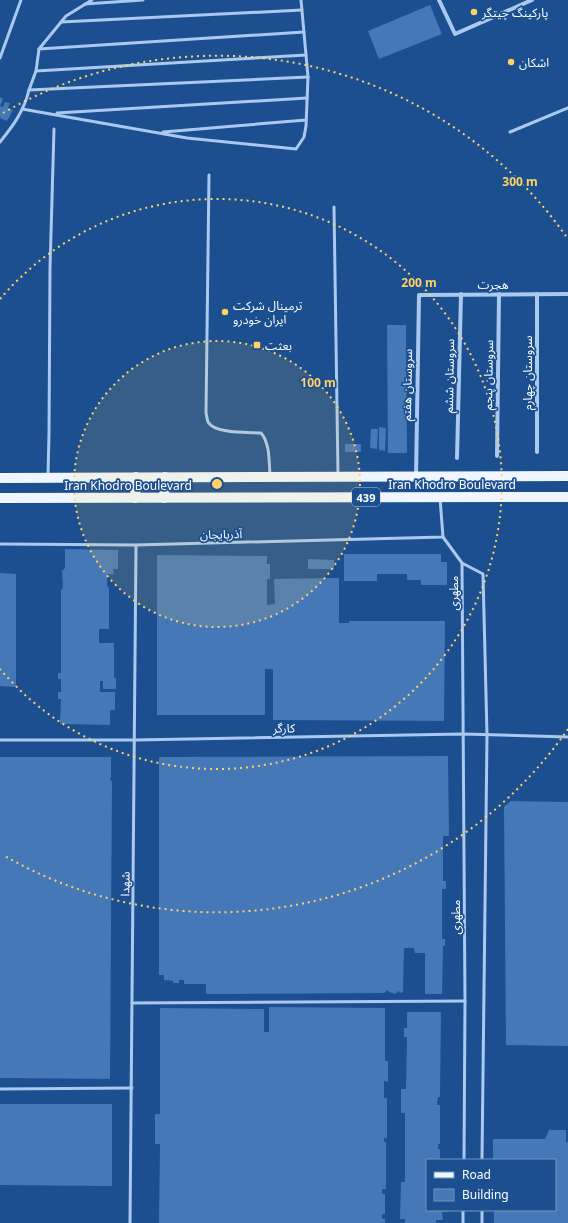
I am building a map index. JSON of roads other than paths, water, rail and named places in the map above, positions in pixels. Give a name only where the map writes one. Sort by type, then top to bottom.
[{"type":"main road","name":"Iran Khodro Boulevard","points":[[0,478],[568,476]]},
{"type":"main road","points":[[135,498],[136,477]]},
{"type":"main road","points":[[164,498],[165,477]]},
{"type":"main road","name":"Iran Khodro Boulevard","points":[[0,498],[568,497]]},
{"type":"street","points":[[439,0],[455,34],[532,0]]},
{"type":"street","name":"سروستان ششم","points":[[457,458],[461,294]]},
{"type":"street","name":"سروستان پنجم","points":[[497,456],[499,294]]},
{"type":"street","name":"سروستان چهارم","points":[[537,452],[538,294]]},
{"type":"street","name":"هجرت","points":[[418,295],[568,294]]},
{"type":"street","name":"سروستان هفتم","points":[[416,477],[418,295]]},
{"type":"lane","points":[[0,58],[22,0]]},
{"type":"lane","points":[[0,142],[16,122],[22,109],[36,71],[39,49],[66,16],[92,0]]},
{"type":"lane","points":[[85,4],[143,0]]},
{"type":"lane","points":[[22,109],[187,138],[296,149],[304,137],[308,77],[301,0]]},
{"type":"lane","points":[[62,22],[302,10]]},
{"type":"lane","points":[[39,49],[304,32]]},
{"type":"lane","points":[[36,71],[306,55]]},
{"type":"lane","points":[[29,90],[308,77]]},
{"type":"lane","points":[[51,114],[307,98]]},
{"type":"lane","points":[[510,132],[568,108]]},
{"type":"lane","points":[[158,133],[306,120]]},
{"type":"lane","points":[[48,477],[50,268],[54,129]]},
{"type":"lane","points":[[209,175],[206,413],[208,422],[213,427],[225,431],[261,433],[265,437],[268,449],[270,477]]},
{"type":"lane","points":[[334,207],[338,477]]},
{"type":"lane","points":[[440,497],[443,537],[462,563]]},
{"type":"lane","name":"آذربایجان","points":[[0,544],[136,545],[443,537]]},
{"type":"lane","name":"شهدا","points":[[130,1223],[136,545]]},
{"type":"lane","name":"مطهری","points":[[464,1159],[465,1001],[462,563],[483,574],[487,735],[482,1159]]},
{"type":"lane","name":"کارگر","points":[[0,740],[135,740],[463,734],[568,737]]},
{"type":"lane","points":[[132,1003],[465,1001]]},
{"type":"lane","points":[[0,1089],[132,1088]]},
{"type":"lane","points":[[463,1211],[463,1223]]},
{"type":"lane","points":[[482,1211],[482,1223]]},
{"type":"place","name":"پارکینگ چیتگر","points":[[474,12]]},
{"type":"place","name":"اشکان","points":[[511,62]]},
{"type":"place","name":"ترمینال شرکت ایران خودرو","points":[[225,312]]},
{"type":"place","name":"بعثت","points":[[257,345]]}]
